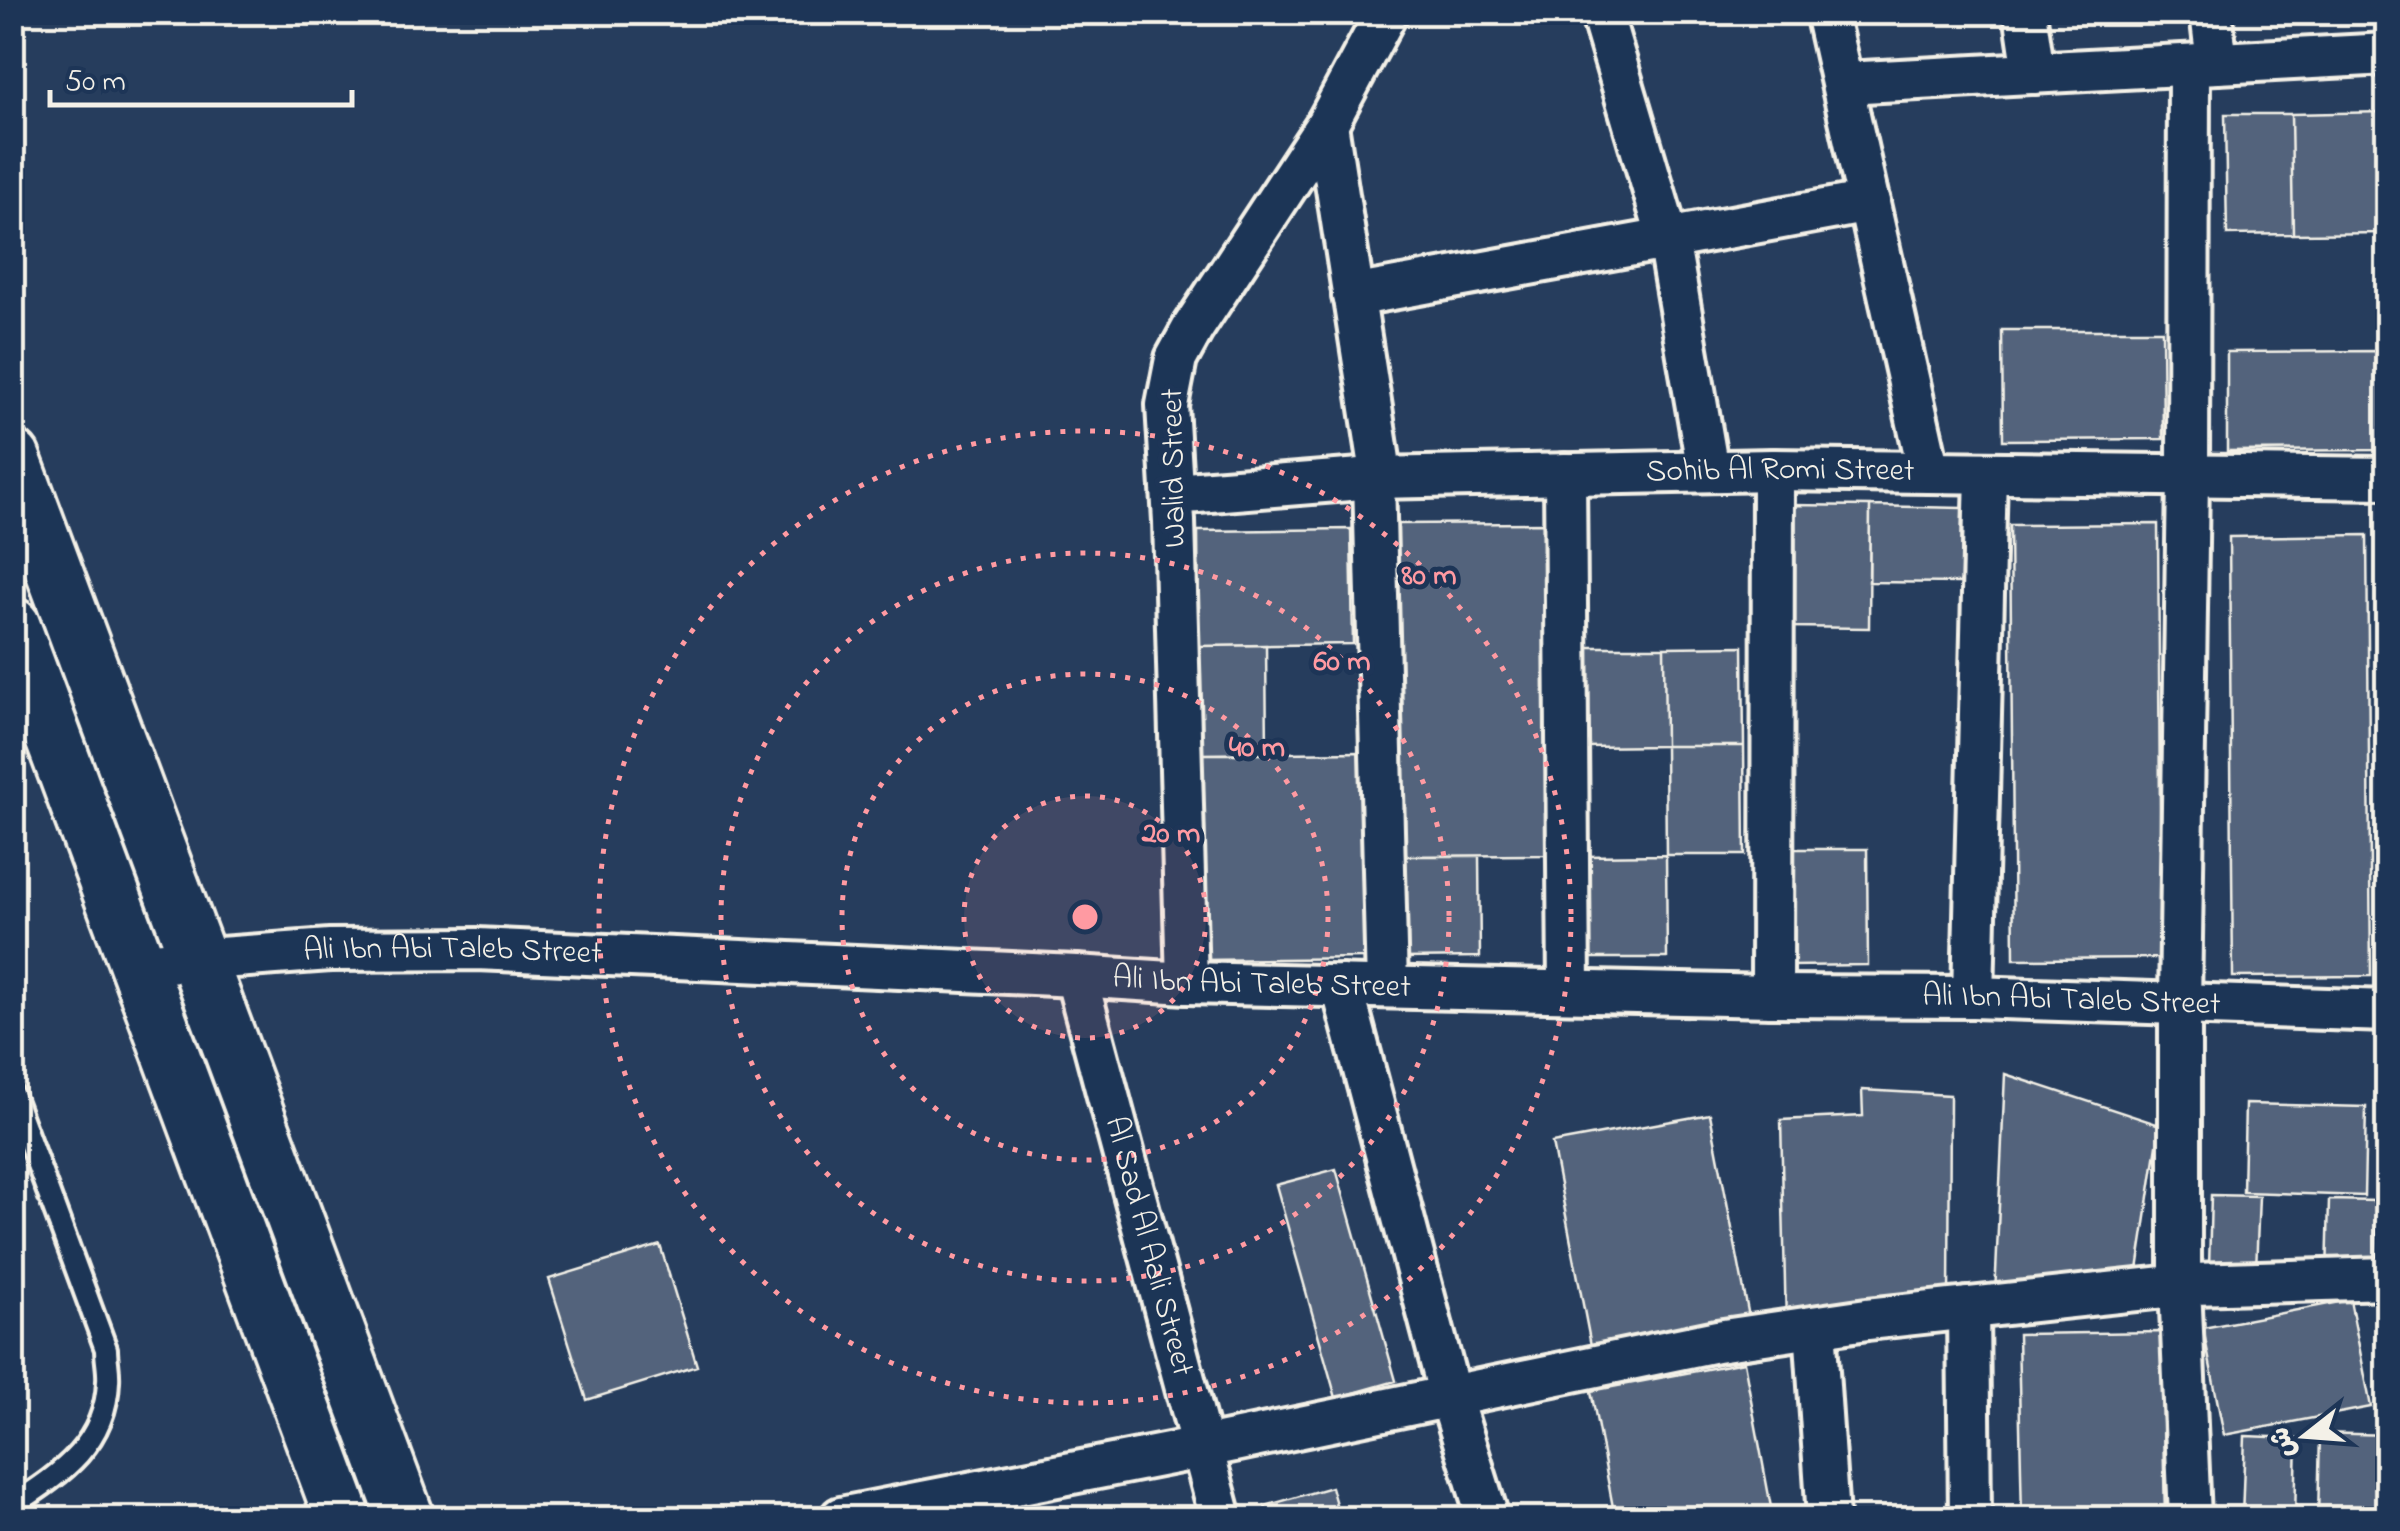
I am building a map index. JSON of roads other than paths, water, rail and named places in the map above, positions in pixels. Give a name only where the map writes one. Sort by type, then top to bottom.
[{"type":"main road","points":[[12,458],[406,1518]]},
{"type":"main road","points":[[12,626],[343,1518]]},
{"type":"street","name":"Walid Street","points":[[1187,983],[1167,405],[1176,359],[1326,124],[1387,12]]},
{"type":"street","points":[[1601,12],[1668,239],[1708,471]]},
{"type":"street","points":[[1826,12],[1929,472]]},
{"type":"street","points":[[2025,12],[2034,73]]},
{"type":"street","points":[[2190,1518],[2180,1286],[2180,1004],[2188,477],[2203,64],[2211,12]]},
{"type":"street","points":[[1844,83],[2388,54]]},
{"type":"street","points":[[1326,124],[1378,479],[1387,987]]},
{"type":"street","points":[[1353,296],[1870,202]]},
{"type":"street","points":[[1772,996],[1773,470]]},
{"type":"street","name":"Sohib Al Romi Street","points":[[1172,494],[1378,479],[1773,470],[2388,478]]},
{"type":"street","points":[[1565,474],[1568,991]]},
{"type":"street","points":[[1972,997],[1986,474]]},
{"type":"street","name":"Ali Ibn Abi Taleb Street","points":[[138,964],[330,950],[477,949],[1187,983],[1972,997],[2388,1011]]},
{"type":"street","name":"Al Sad Al Aali Street","points":[[1076,976],[1220,1518]]},
{"type":"street","points":[[1342,986],[1450,1396],[1488,1518]]},
{"type":"street","points":[[841,1518],[1717,1341],[1968,1308],[2180,1286],[2388,1278]]},
{"type":"street","points":[[1968,1308],[1970,1518]]},
{"type":"street","points":[[1815,1327],[1828,1518]]},
{"type":"lane","points":[[12,1094],[106,1349],[108,1382],[96,1433],[80,1454],[12,1506]]}]
